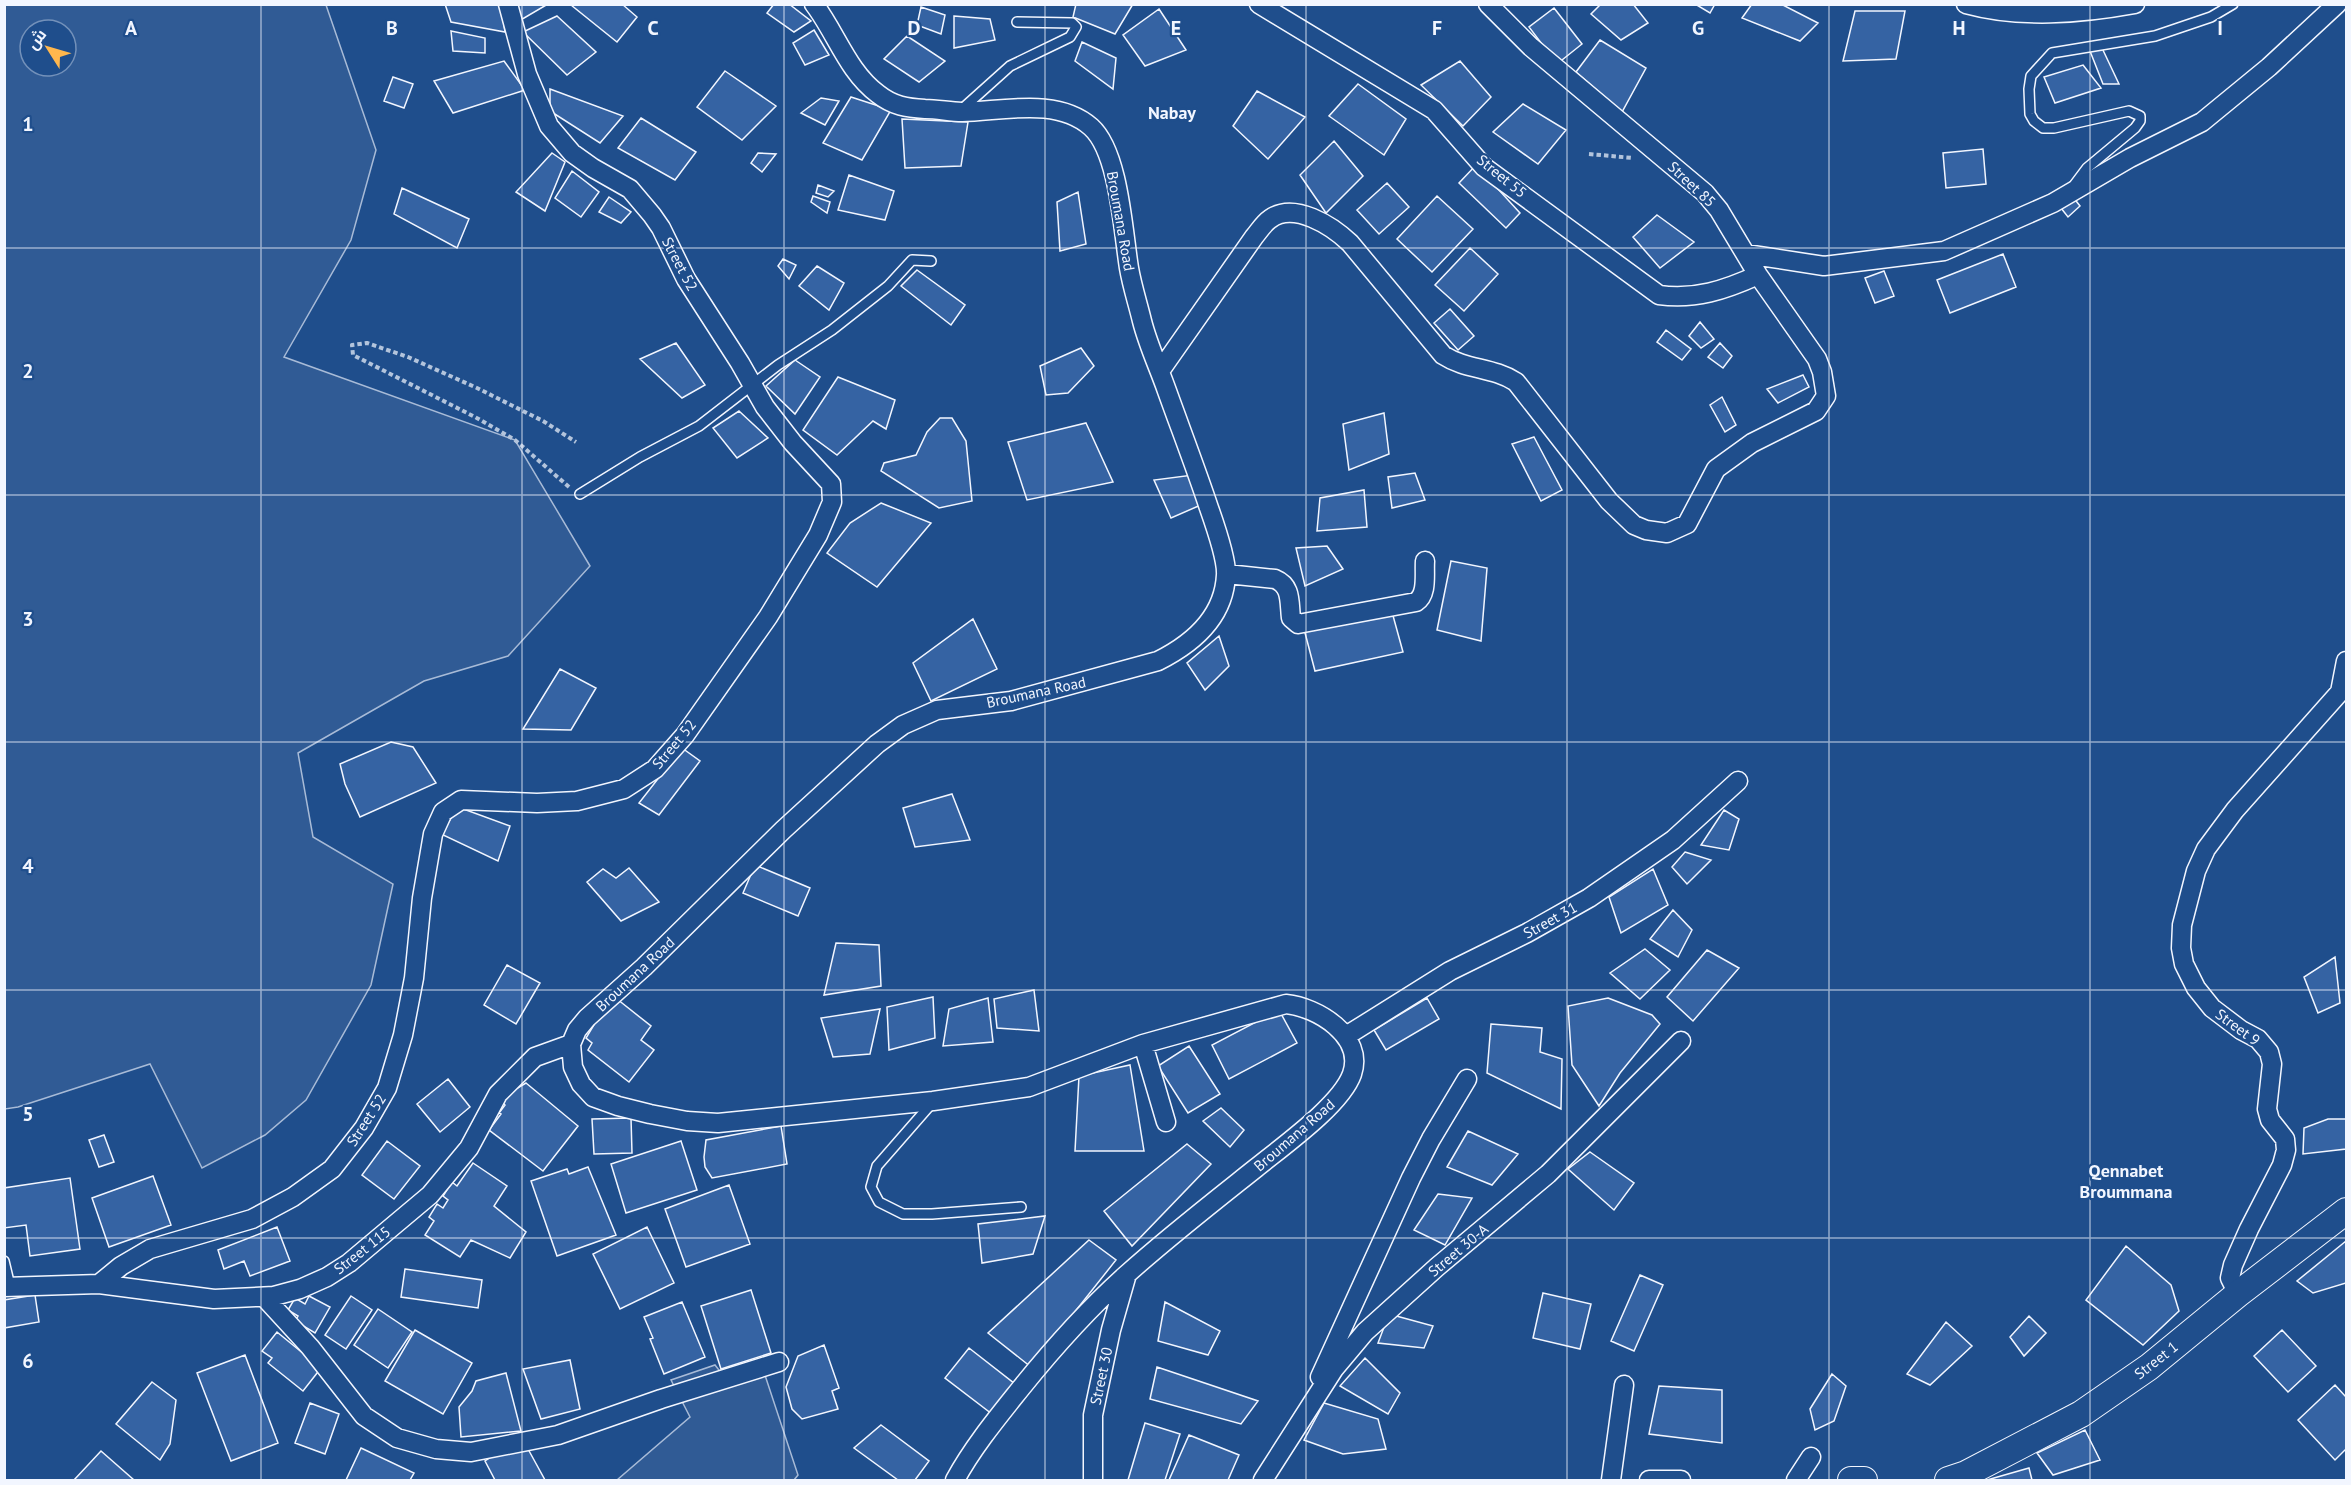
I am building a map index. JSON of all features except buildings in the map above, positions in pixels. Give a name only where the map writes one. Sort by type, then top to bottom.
[{"type":"street","name":"Street 52","points":[[99,1284],[122,1266],[150,1249],[252,1219],[293,1197],[332,1169],[364,1128],[387,1088],[403,1035],[414,978],[426,866],[433,834],[443,813],[461,800],[537,803],[577,801],[624,789],[655,769],[685,735],[768,617],[818,535],[832,502],[831,484],[765,407],[686,279],[661,228],[643,203],[630,189],[572,153],[549,126],[528,74],[508,4]]},
{"type":"street","name":"Broumana Road","points":[[571,1044],[587,1018],[644,967],[783,830],[877,744],[903,725],[937,710],[1011,701],[1158,662],[1180,650],[1195,638],[1210,620],[1221,598],[1227,574],[1217,531],[1143,325],[1130,271],[1114,171],[1103,141],[1093,129],[1068,112],[1051,109],[1021,109],[959,112],[907,108],[879,95],[860,77],[814,4]]},
{"type":"street","name":"Street 85","points":[[1160,371],[1254,237],[1269,219],[1283,213],[1319,220],[1335,228],[1443,355],[1454,362],[1495,371],[1516,382],[1609,501],[1634,525],[1646,530],[1666,533],[1687,524],[1716,469],[1752,443],[1816,411],[1826,396],[1822,372],[1816,359],[1758,275],[1719,210],[1705,193],[1531,47],[1488,4]]},
{"type":"street","points":[[1966,4],[1990,10],[2056,14],[2135,4]]},
{"type":"street","points":[[1746,254],[1824,266],[1944,251],[2053,203],[2130,158],[2202,122],[2269,67],[2337,4]]},
{"type":"street","name":"Street 55","points":[[1264,7],[1434,110],[1484,166],[1659,295],[1676,297],[1705,295],[1758,275]]},
{"type":"street","points":[[1227,574],[1281,581],[1288,592],[1291,618],[1298,624],[1416,602],[1424,593],[1425,561]]},
{"type":"street","points":[[2343,695],[2346,661]]},
{"type":"street","name":"Street 9","points":[[2238,1294],[2230,1278],[2233,1265],[2282,1165],[2286,1150],[2285,1139],[2270,1120],[2267,1109],[2272,1064],[2270,1052],[2258,1039],[2241,1030],[2212,1008],[2196,987],[2184,964],[2181,948],[2182,925],[2196,871],[2206,849],[2218,831],[2343,695]]},
{"type":"street","name":"Street 31","points":[[1346,1036],[1450,971],[1527,933],[1589,898],[1673,840],[1738,782]]},
{"type":"street","points":[[571,1044],[573,1067],[581,1084],[593,1096],[618,1106],[687,1121],[718,1123],[933,1101],[1029,1087],[1143,1044],[1286,1004],[1298,1005],[1317,1013],[1346,1036]]},
{"type":"street","name":"Broumana Road","points":[[955,1480],[986,1431],[1064,1334],[1127,1274],[1280,1149],[1345,1089],[1353,1071],[1353,1048],[1346,1036]]},
{"type":"street","name":"Street 30-A","points":[[1263,1480],[1334,1369],[1365,1332],[1437,1267],[1548,1174],[1681,1041]]},
{"type":"street","name":"Street 115","points":[[7,1287],[99,1284],[214,1299],[264,1298],[300,1289],[327,1277],[349,1263],[430,1195],[469,1148],[498,1094],[535,1056],[571,1044]]},
{"type":"street","points":[[1143,1044],[1166,1122]]},
{"type":"street","points":[[1300,1419],[1411,1178],[1467,1079]]},
{"type":"street","name":"Street 1","points":[[1948,1480],[1966,1474],[2081,1414],[2149,1367],[2238,1294],[2346,1211]]},
{"type":"street","name":"Street 30","points":[[1093,1480],[1093,1414],[1111,1330],[1127,1274]]},
{"type":"street","points":[[264,1298],[310,1347],[364,1416],[397,1438],[436,1449],[471,1452],[558,1435],[661,1399],[779,1362]]},
{"type":"street","points":[[1611,1480],[1624,1385]]},
{"type":"street","points":[[1796,1480],[1811,1457]]},
{"type":"street","points":[[1649,1480],[1681,1480]]},
{"type":"street","points":[[1851,1480],[1864,1480]]},
{"type":"lane","points":[[2053,203],[2067,195],[2087,168],[2126,137],[2138,125],[2140,118],[2138,114],[2129,111],[2054,128],[2039,126],[2034,121],[2030,108],[2030,82],[2034,71],[2052,53],[2154,36],[2211,17],[2233,4]]},
{"type":"lane","points":[[959,112],[1010,66],[1070,37],[1076,27],[1072,23],[1017,22]]},
{"type":"lane","points":[[580,495],[640,457],[699,426],[778,365],[832,330],[888,286],[912,260],[931,261]]},
{"type":"lane","points":[[933,1101],[878,1166],[871,1187],[879,1202],[903,1214],[1021,1207]]},
{"type":"lane","points":[[4,1261],[7,1287]]},
{"type":"path","points":[[1589,154],[1669,163]]},
{"type":"path","points":[[576,442],[534,416],[408,357],[367,343],[352,345],[353,354],[475,417],[514,440],[559,481],[580,495]]},
{"type":"shaded area","points":[[5,4],[326,5],[376,150],[351,240],[284,357],[515,440],[590,566],[508,656],[424,681],[298,753],[313,837],[393,884],[371,985],[306,1100],[265,1135],[202,1168],[150,1064],[18,1107],[5,1109]]},
{"type":"shaded area","points":[[715,1365],[722,1374],[762,1366],[798,1475],[794,1480],[617,1480],[690,1417],[671,1380]]},
{"type":"district","name":"Nabay","points":[[1172,112]]},
{"type":"district","name":"Qennabet Broummana","points":[[2126,1180]]}]
